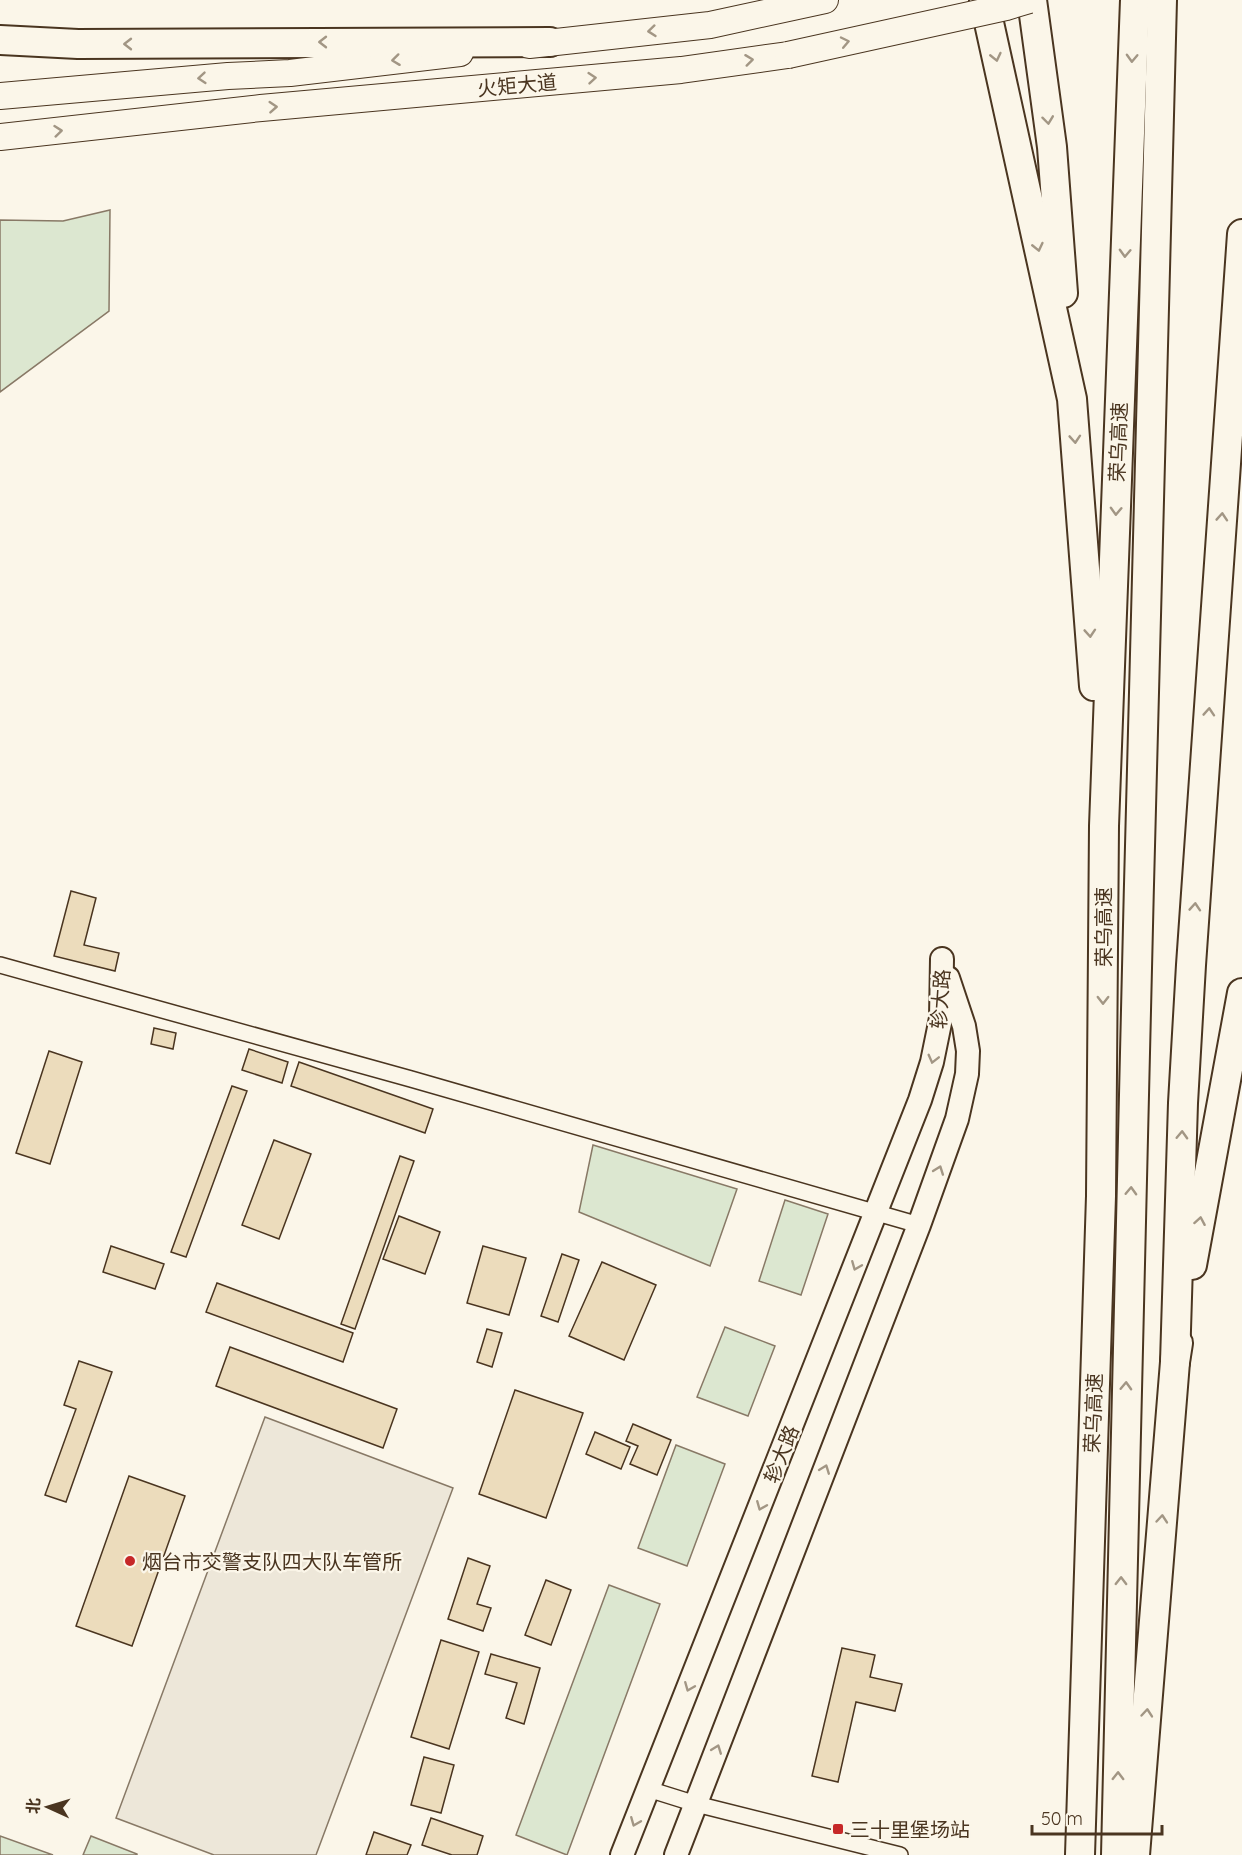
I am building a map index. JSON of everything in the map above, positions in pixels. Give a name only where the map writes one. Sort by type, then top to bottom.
[{"type":"highway","points":[[984,0],[1072,399]]},
{"type":"highway","points":[[1031,0],[1052,147],[1104,826]]},
{"type":"highway","name":"荣乌高速","points":[[1080,1855],[1101,1196],[1104,826],[1135,0]]},
{"type":"highway","name":"荣乌高速","points":[[1116,1855],[1162,0]]},
{"type":"highway","points":[[0,40],[78,44],[550,42]]},
{"type":"highway","points":[[1135,1855],[1175,1362],[1183,1102],[1191,965],[1242,234]]},
{"type":"highway","points":[[1175,1362],[1242,993]]},
{"type":"main road","name":"火矩大道","points":[[0,96],[228,76],[290,73],[711,25],[825,0]]},
{"type":"main road","name":"火矩大道","points":[[0,137],[261,108],[669,71],[788,55],[1006,8],[1031,0]]},
{"type":"main road","name":"轸大路","points":[[622,1855],[920,1100],[932,1062],[941,1018],[942,959],[964,1026],[968,1051],[967,1074],[957,1119],[919,1225],[676,1855]]},
{"type":"street","points":[[0,965],[411,1079],[877,1211],[919,1225]]},
{"type":"street","points":[[648,1789],[696,1804],[900,1855]]},
{"type":"green space","points":[[110,210],[109,311],[0,392],[0,220],[63,221]]},
{"type":"green space","points":[[593,1145],[737,1189],[710,1266],[579,1212]]},
{"type":"green space","points":[[785,1200],[828,1214],[801,1295],[759,1281]]},
{"type":"green space","points":[[725,1327],[775,1346],[748,1416],[697,1397]]},
{"type":"green space","points":[[676,1445],[725,1464],[687,1566],[638,1548]]},
{"type":"green space","points":[[609,1585],[660,1604],[567,1855],[516,1835]]},
{"type":"green space","points":[[0,1836],[53,1855],[0,1855]]},
{"type":"green space","points":[[91,1836],[137,1854],[137,1855],[83,1855]]},
{"type":"shaded area","points":[[265,1417],[453,1488],[316,1855],[214,1855],[116,1818]]},
{"type":"building","points":[[71,891],[96,898],[84,945],[119,953],[115,971],[54,956]]},
{"type":"building","points":[[154,1028],[176,1033],[173,1049],[151,1044]]},
{"type":"building","points":[[249,1049],[288,1062],[282,1083],[242,1070]]},
{"type":"building","points":[[49,1051],[82,1062],[50,1164],[16,1153]]},
{"type":"building","points":[[299,1062],[433,1109],[425,1133],[291,1086]]},
{"type":"building","points":[[232,1086],[247,1091],[186,1257],[171,1252]]},
{"type":"building","points":[[274,1140],[311,1154],[279,1239],[242,1225]]},
{"type":"building","points":[[400,1156],[414,1161],[355,1329],[341,1324]]},
{"type":"building","points":[[399,1216],[440,1232],[425,1274],[383,1259]]},
{"type":"building","points":[[111,1246],[164,1264],[155,1289],[103,1272]]},
{"type":"building","points":[[483,1246],[526,1258],[509,1315],[467,1303]]},
{"type":"building","points":[[562,1254],[579,1260],[558,1322],[541,1316]]},
{"type":"building","points":[[602,1262],[656,1285],[624,1360],[569,1336]]},
{"type":"building","points":[[217,1283],[353,1333],[343,1362],[206,1312]]},
{"type":"building","points":[[487,1329],[502,1333],[492,1367],[477,1362]]},
{"type":"building","points":[[230,1347],[397,1409],[383,1448],[216,1386]]},
{"type":"building","points":[[79,1361],[112,1372],[66,1502],[45,1495],[76,1409],[64,1405]]},
{"type":"building","points":[[515,1390],[583,1413],[546,1518],[479,1494]]},
{"type":"building","points":[[633,1424],[671,1440],[657,1475],[630,1464],[638,1446],[626,1441]]},
{"type":"building","points":[[595,1432],[630,1447],[621,1469],[586,1454]]},
{"type":"building","name":"烟台市交警支队四大队车管所","points":[[129,1476],[185,1496],[132,1646],[76,1626]]},
{"type":"building","points":[[468,1558],[490,1566],[477,1604],[491,1608],[483,1631],[448,1619]]},
{"type":"building","points":[[546,1580],[571,1590],[551,1645],[525,1635]]},
{"type":"building","points":[[441,1640],[479,1652],[449,1749],[411,1737]]},
{"type":"building","points":[[842,1648],[875,1655],[870,1677],[902,1684],[895,1711],[856,1702],[838,1782],[812,1776]]},
{"type":"building","points":[[491,1654],[540,1668],[524,1724],[506,1718],[517,1683],[485,1674]]},
{"type":"building","points":[[424,1757],[454,1765],[441,1813],[411,1805]]},
{"type":"building","points":[[431,1818],[483,1836],[477,1855],[452,1855],[422,1845]]},
{"type":"building","points":[[374,1832],[411,1845],[407,1855],[366,1855]]},
{"type":"place","name":"烟台市交警支队四大队车管所","points":[[130,1561]]},
{"type":"place","name":"三十里堡场站","points":[[838,1829]]}]
